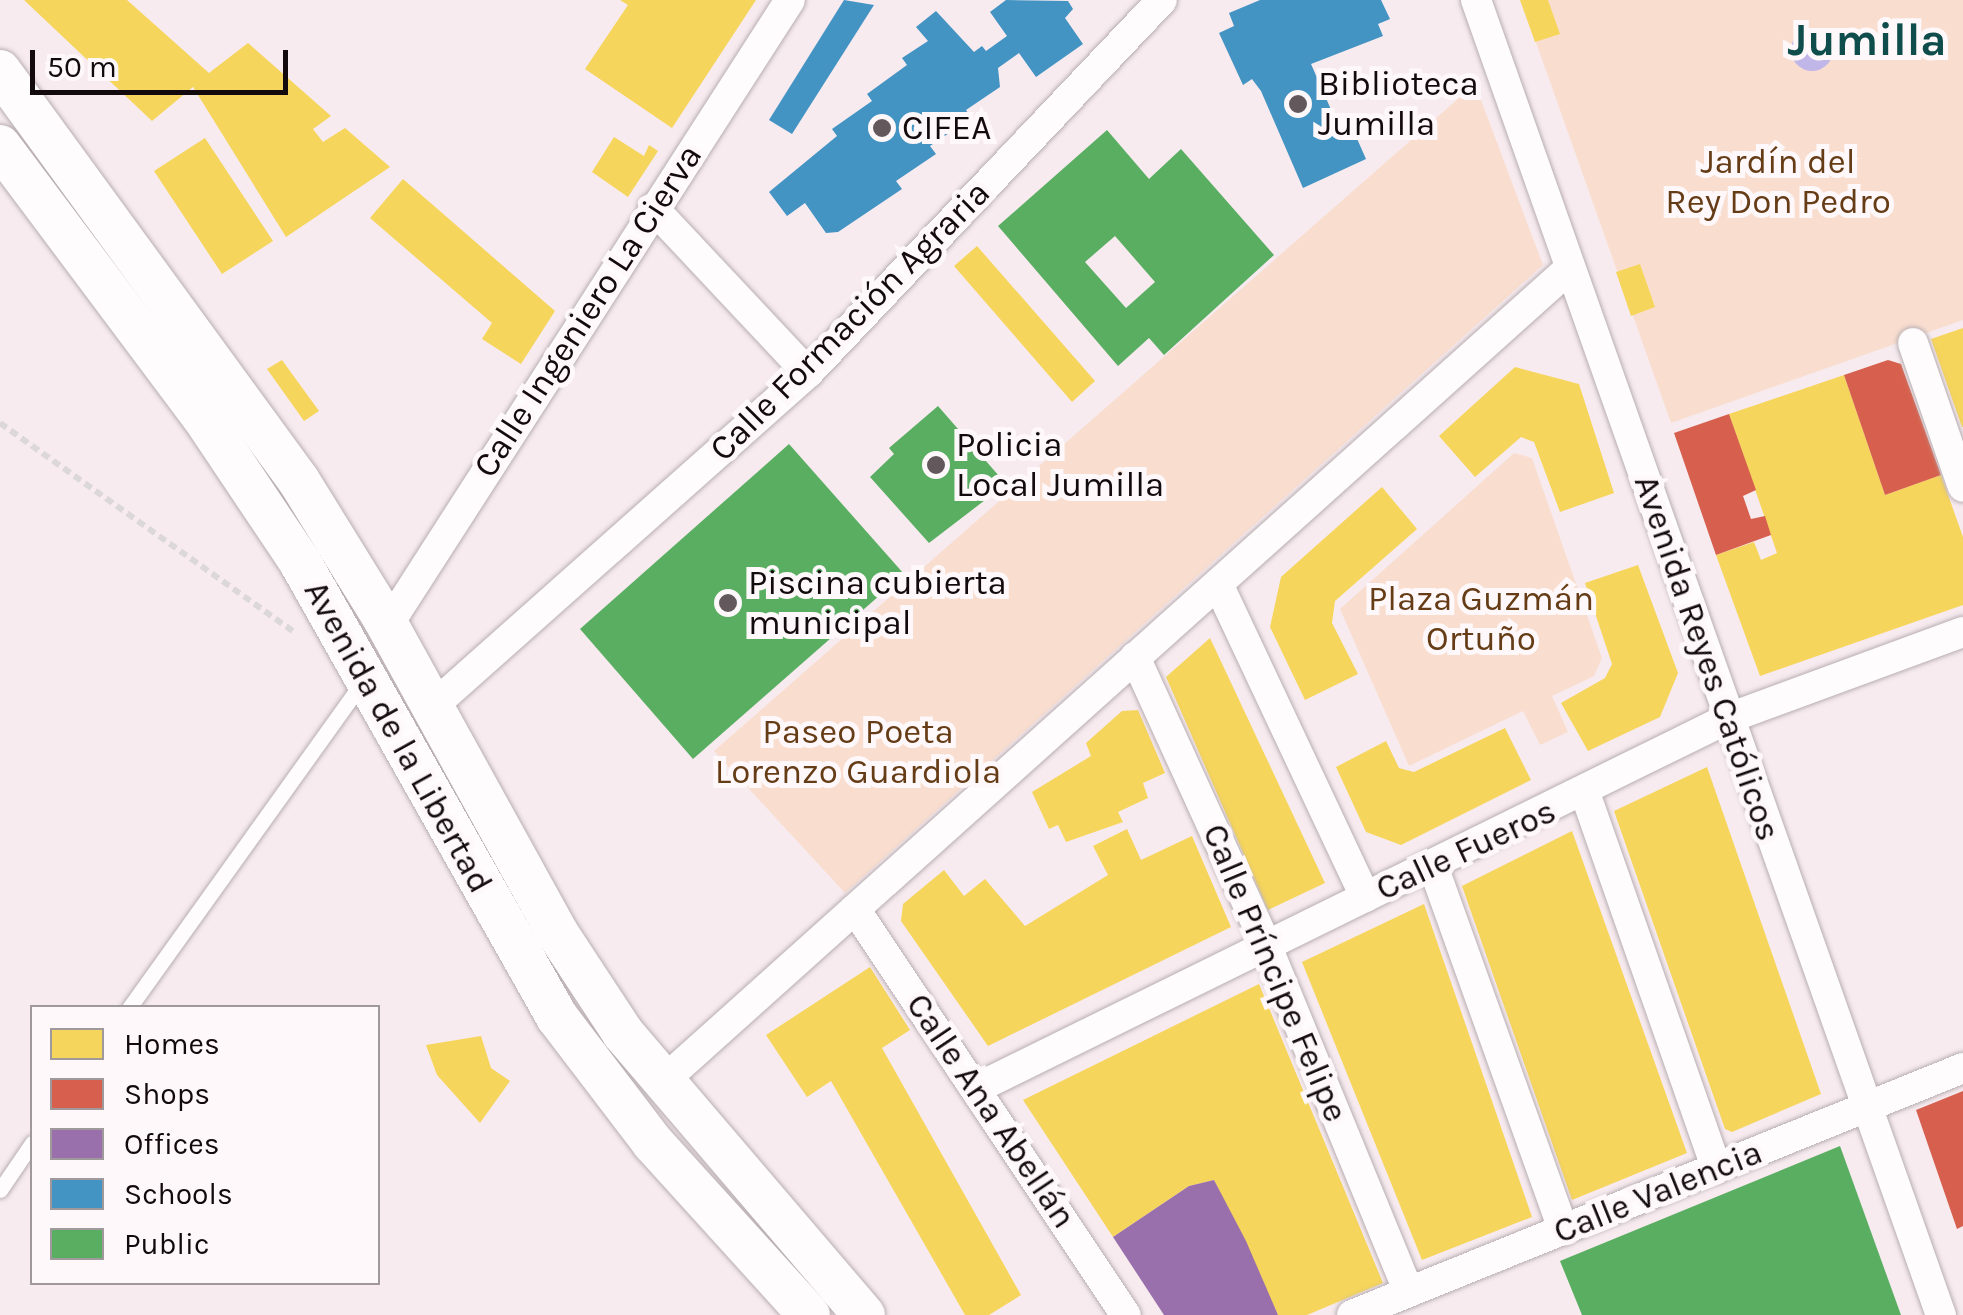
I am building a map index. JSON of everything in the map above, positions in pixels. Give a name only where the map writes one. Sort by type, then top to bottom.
[{"type":"main road","points":[[0,71],[250,409],[383,618],[558,934],[661,1082],[864,1315]]},
{"type":"main road","name":"Avenida de la Libertad","points":[[0,146],[252,489],[368,676],[557,1017],[652,1143],[809,1315]]},
{"type":"street","name":"Calle Ingeniero La Cierva","points":[[383,618],[397,611],[790,0]]},
{"type":"street","name":"Calle Formación Agraria","points":[[433,706],[808,374],[1162,0]]},
{"type":"street","name":"Avenida Reyes Católicos","points":[[1476,0],[1942,1315]]},
{"type":"street","points":[[653,208],[808,374]]},
{"type":"street","points":[[661,1082],[1570,268]]},
{"type":"street","points":[[1913,342],[1963,487]]},
{"type":"street","points":[[1218,584],[1365,898]]},
{"type":"street","name":"Calle Fueros","points":[[978,1088],[1266,944],[1585,793],[1729,718],[1963,632]]},
{"type":"street","name":"Calle Príncipe Felipe","points":[[1134,657],[1266,944],[1408,1291]]},
{"type":"street","points":[[1585,793],[1717,1169]]},
{"type":"street","points":[[1433,866],[1563,1230]]},
{"type":"street","name":"Calle Ana Abellán","points":[[855,909],[1126,1315]]},
{"type":"street","name":"Calle Valencia","points":[[1352,1315],[1963,1068]]},
{"type":"lane","points":[[131,1005],[368,676]]},
{"type":"lane","points":[[0,1190],[30,1146]]},
{"type":"path","points":[[0,424],[300,636]]},
{"type":"green space","name":"Jardín del Rey Don Pedro","points":[[1521,0],[1963,0],[1963,320],[1671,423]]},
{"type":"green space","name":"Paseo Poeta Lorenzo Guardiola","points":[[1475,84],[1543,265],[845,893],[714,751]]},
{"type":"green space","name":"Plaza Guzmán Ortuño","points":[[1514,453],[1532,458],[1602,658],[1594,676],[1552,696],[1568,732],[1540,745],[1523,711],[1409,766],[1340,609]]},
{"type":"shaded area","points":[[1812,29],[1827,35],[1833,50],[1827,65],[1812,71],[1797,65],[1791,50],[1797,35]]},
{"type":"building: Homes","points":[[24,0],[127,0],[209,73],[248,43],[331,116],[313,129],[323,142],[345,128],[390,167],[286,237],[193,87],[152,121]]},
{"type":"building: Homes","points":[[620,0],[756,0],[672,128],[585,69],[628,5]]},
{"type":"building: Homes","points":[[1520,0],[1548,0],[1560,34],[1535,42]]},
{"type":"building: Homes","points":[[614,137],[644,156],[649,145],[658,151],[628,197],[592,172]]},
{"type":"building: Homes","points":[[205,138],[273,241],[222,274],[154,171]]},
{"type":"building: Homes","points":[[403,179],[555,311],[521,364],[482,339],[492,323],[370,218]]},
{"type":"building: Homes","points":[[977,246],[1095,381],[1072,402],[954,266]]},
{"type":"building: Homes","points":[[1640,264],[1655,307],[1631,316],[1616,272]]},
{"type":"building: Homes","points":[[1963,328],[1963,427],[1962,427],[1931,339]]},
{"type":"building: Homes","points":[[282,360],[319,411],[304,421],[267,369]]},
{"type":"building: Homes","points":[[1515,367],[1579,384],[1614,493],[1560,512],[1534,442],[1521,437],[1475,477],[1439,436]]},
{"type":"building: Homes","points":[[1844,375],[1885,495],[1941,475],[1963,537],[1963,605],[1760,676],[1716,555],[1754,542],[1761,560],[1777,553],[1729,414]]},
{"type":"building: Homes","points":[[1382,487],[1417,529],[1335,601],[1332,623],[1358,674],[1305,700],[1270,627],[1281,577]]},
{"type":"building: Homes","points":[[1638,565],[1678,673],[1660,717],[1588,751],[1561,703],[1605,678],[1612,664],[1585,583]]},
{"type":"building: Homes","points":[[1210,638],[1325,883],[1268,910],[1166,677]]},
{"type":"building: Homes","points":[[1138,710],[1165,773],[1143,783],[1148,798],[1118,812],[1123,822],[1066,842],[1058,825],[1049,829],[1032,792],[1091,756],[1086,743],[1122,711]]},
{"type":"building: Homes","points":[[1505,728],[1531,780],[1401,845],[1366,832],[1336,767],[1386,741],[1399,768],[1414,772]]},
{"type":"building: Homes","points":[[1707,767],[1821,1094],[1732,1132],[1725,1129],[1614,811]]},
{"type":"building: Homes","points":[[1127,829],[1141,860],[1192,836],[1231,927],[988,1046],[901,921],[903,904],[944,870],[964,896],[985,879],[1025,926],[1108,875],[1093,846]]},
{"type":"building: Homes","points":[[1572,831],[1687,1153],[1572,1200],[1462,886]]},
{"type":"building: Homes","points":[[1424,904],[1532,1217],[1422,1260],[1302,962]]},
{"type":"building: Homes","points":[[870,967],[910,1030],[882,1048],[1021,1295],[989,1315],[965,1315],[831,1081],[807,1097],[766,1035]]},
{"type":"building: Homes","points":[[1259,984],[1383,1283],[1307,1315],[1278,1315],[1214,1180],[1189,1186],[1113,1237],[1023,1100]]},
{"type":"building: Homes","points":[[481,1036],[491,1068],[510,1081],[480,1123],[437,1075],[426,1045]]},
{"type":"building: Shops","points":[[1888,360],[1901,364],[1941,475],[1885,495],[1844,375]]},
{"type":"building: Shops","points":[[1729,414],[1756,490],[1743,496],[1751,519],[1765,516],[1771,535],[1716,555],[1674,433]]},
{"type":"building: Shops","points":[[1963,1091],[1963,1226],[1957,1229],[1916,1110]]},
{"type":"building: Offices","points":[[1214,1180],[1278,1315],[1164,1315],[1113,1237],[1189,1186]]},
{"type":"building: Schools","points":[[844,0],[874,5],[792,134],[769,120]]},
{"type":"building: Schools","points":[[1006,0],[1068,1],[1073,9],[1065,18],[1083,44],[1036,77],[1019,53],[998,68],[1000,87],[966,110],[971,118],[930,146],[936,154],[896,181],[902,189],[838,232],[826,233],[805,203],[787,216],[769,192],[837,136],[832,129],[872,101],[867,94],[907,65],[902,58],[928,41],[916,27],[936,11],[974,52],[982,46],[986,51],[1007,36],[990,12]]},
{"type":"building: Schools","name":"Biblioteca Jumilla","points":[[1260,0],[1381,0],[1390,19],[1378,24],[1383,36],[1311,64],[1336,121],[1347,116],[1366,159],[1303,188],[1261,91],[1252,79],[1243,85],[1219,33],[1234,26],[1229,13]]},
{"type":"building: Public","points":[[1107,130],[1149,179],[1181,149],[1274,255],[1164,355],[1149,338],[1118,366],[998,226]],"holes":[[[1115,236],[1155,282],[1126,308],[1085,262]]]},
{"type":"building: Public","name":"Policia Local Jumilla","points":[[938,406],[1006,484],[929,543],[870,477],[894,454],[889,448]]},
{"type":"building: Public","points":[[789,444],[904,574],[693,759],[580,629]]},
{"type":"building: Public","points":[[1840,1146],[1901,1315],[1582,1315],[1560,1261]]},
{"type":"place","name":"Biblioteca Jumilla","points":[[1298,104]]},
{"type":"place","name":"CIFEA","points":[[882,128]]},
{"type":"place","name":"Policia Local Jumilla","points":[[936,465]]},
{"type":"place","name":"Piscina cubierta municipal","points":[[728,603]]},
{"type":"district","name":"Jumilla","points":[[1867,41]]}]
